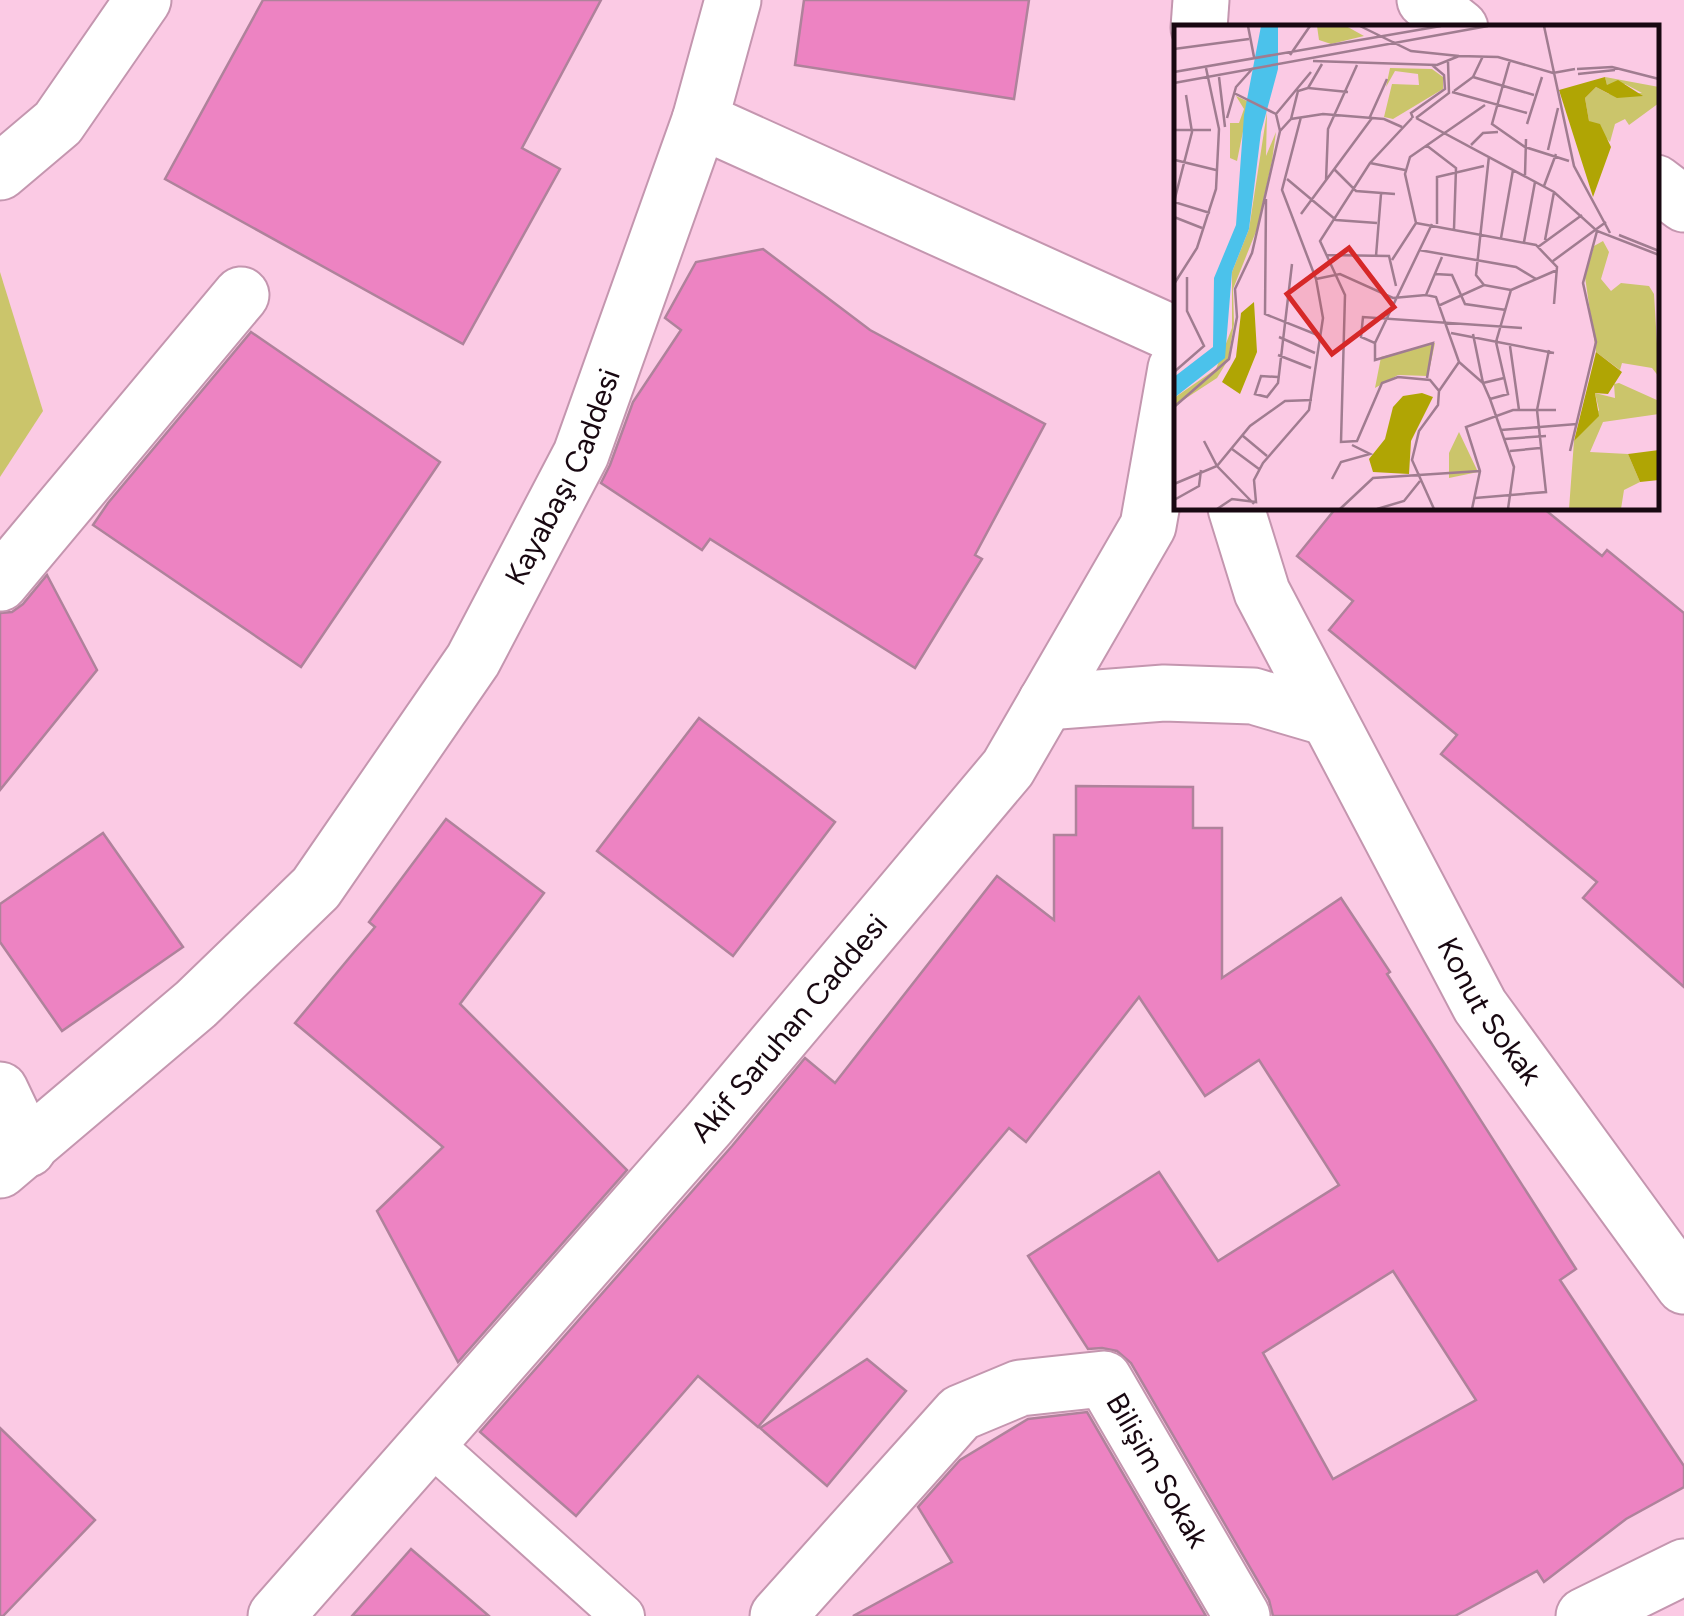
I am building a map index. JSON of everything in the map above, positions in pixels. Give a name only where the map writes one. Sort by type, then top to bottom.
[{"type":"street","points":[[0,172],[58,122],[143,0]]},
{"type":"street","name":"Kayabaşı Caddesi","points":[[14,1159],[196,1004],[316,888],[472,660],[582,454],[700,120],[733,0]]},
{"type":"street","points":[[1199,25],[1201,0]]},
{"type":"street","points":[[1425,0],[1456,25]]},
{"type":"street","points":[[700,120],[1174,334]]},
{"type":"street","points":[[1659,185],[1684,204]]},
{"type":"street","points":[[0,583],[241,296]]},
{"type":"street","name":"Akif Saruhan Caddesi","points":[[276,1616],[708,1124],[1008,768],[1148,526],[1174,379]]},
{"type":"street","name":"Konut Sokak","points":[[1237,510],[1262,592],[1480,1006],[1684,1286]]},
{"type":"street","points":[[1046,702],[1164,693],[1254,696],[1328,718]]},
{"type":"street","points":[[0,1090],[14,1159]]},
{"type":"street","name":"Bilişim Sokak","points":[[778,1616],[960,1413],[1020,1388],[1104,1379],[1242,1616]]},
{"type":"street","points":[[429,1442],[623,1616]]},
{"type":"street","points":[[1584,1616],[1684,1566]]},
{"type":"shaded area","points":[[0,272],[43,411],[0,477]]},
{"type":"building","points":[[263,0],[601,0],[522,148],[560,169],[463,344],[165,179]]},
{"type":"building","points":[[804,0],[1029,0],[1014,99],[795,65]]},
{"type":"building","points":[[763,249],[870,330],[1045,424],[975,555],[982,559],[915,668],[710,539],[702,550],[601,483],[633,402],[681,330],[665,318],[696,262]]},
{"type":"building","points":[[251,332],[440,462],[301,667],[93,525]]},
{"type":"building","points":[[1334,510],[1545,510],[1602,556],[1607,550],[1684,613],[1684,987],[1583,898],[1597,882],[1441,754],[1457,735],[1329,630],[1353,601],[1297,556]]},
{"type":"building","points":[[47,575],[97,670],[0,790],[0,613],[12,612],[23,604]]},
{"type":"building","points":[[699,718],[835,822],[733,956],[597,851]]},
{"type":"building","points":[[1076,786],[1193,787],[1193,828],[1222,828],[1222,978],[1341,898],[1576,1269],[1560,1280],[1684,1466],[1684,1487],[1626,1519],[1544,1582],[1537,1571],[1455,1616],[1273,1616],[1269,1600],[1131,1363],[1117,1351],[1088,1349],[1028,1256],[1159,1172],[1218,1261],[1339,1185],[1259,1060],[1205,1096],[1139,997],[1026,1142],[1009,1128],[758,1427],[698,1376],[576,1516],[480,1432],[805,1058],[835,1083],[997,876],[1054,920],[1054,835],[1076,835]],"holes":[[[1393,1271],[1476,1400],[1333,1479],[1263,1353]]]},
{"type":"building","points":[[446,819],[544,893],[460,1004],[627,1170],[458,1362],[377,1211],[443,1147],[295,1023],[375,927],[369,922]]},
{"type":"building","points":[[103,833],[183,947],[62,1031],[0,942],[0,904]]},
{"type":"building","points":[[867,1359],[906,1391],[827,1486],[760,1428]]},
{"type":"building","points":[[1087,1412],[1206,1616],[853,1616],[952,1562],[918,1507],[960,1460],[1028,1419]]},
{"type":"building","points":[[0,1428],[95,1520],[3,1616],[0,1616]]},
{"type":"building","points":[[411,1549],[489,1616],[352,1616]]}]
